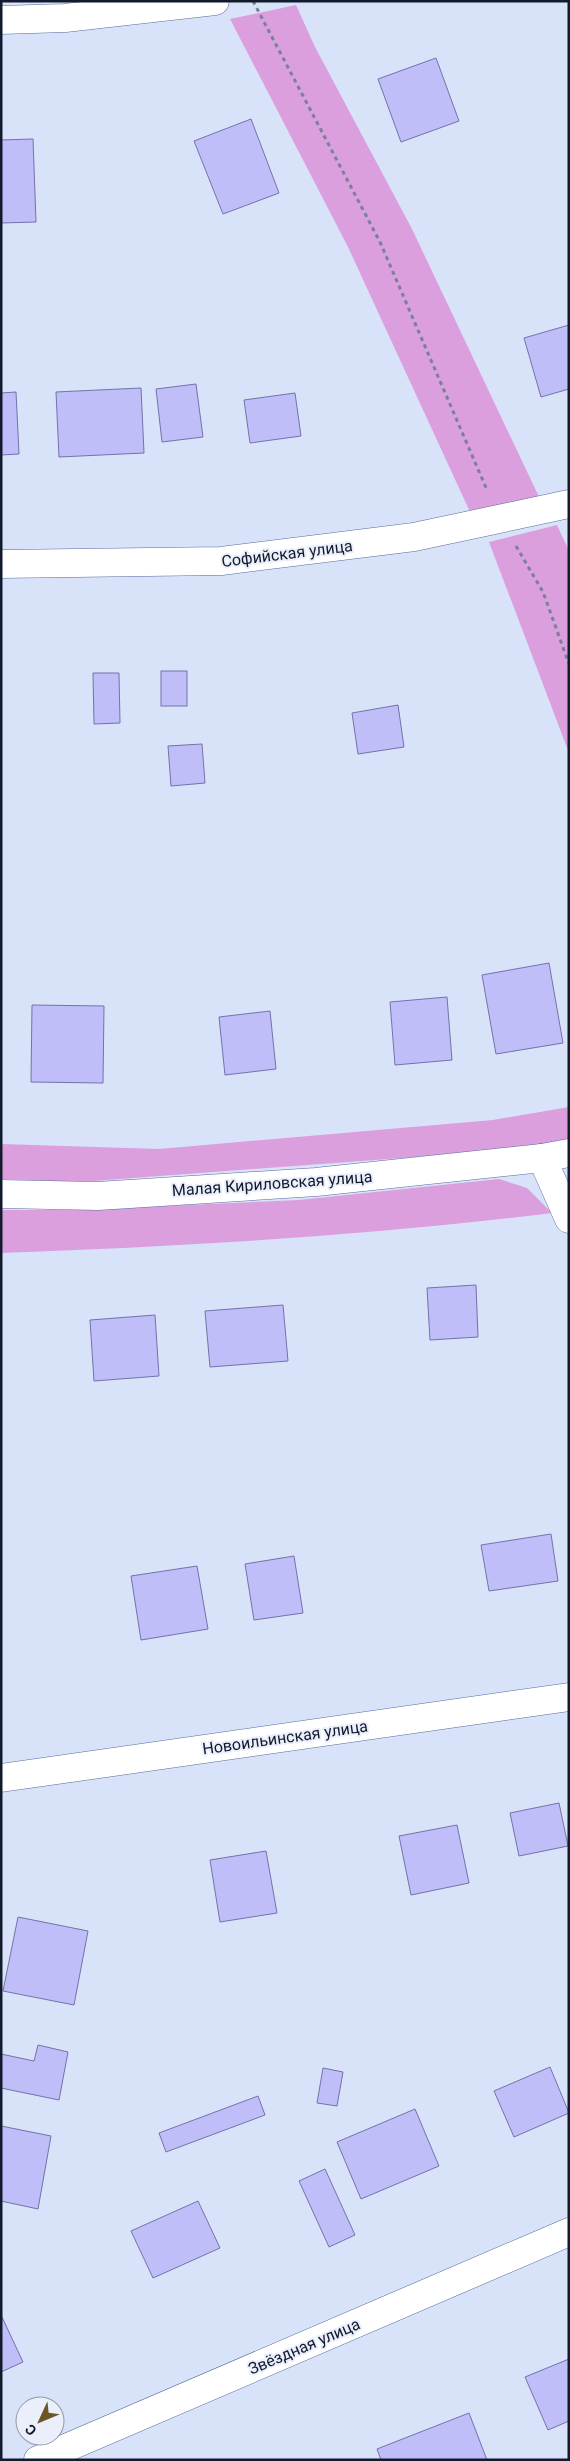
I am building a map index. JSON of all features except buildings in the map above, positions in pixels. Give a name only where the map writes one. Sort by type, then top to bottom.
[{"type":"street","points":[[1,20],[65,18],[216,1]]},
{"type":"street","name":"Софийская улица","points":[[1,564],[221,561],[414,537],[569,504]]},
{"type":"street","name":"Малая Кириловская улица","points":[[1,1194],[98,1196],[316,1182],[542,1158],[569,1153]]},
{"type":"street","points":[[542,1158],[569,1219]]},
{"type":"street","name":"Новоильинская улица","points":[[1,1778],[569,1697]]},
{"type":"street","name":"Звёздная улица","points":[[38,2460],[569,2232]]},
{"type":"path","points":[[253,1],[380,242],[500,519],[543,592],[569,664]]},
{"type":"shaded area","points":[[296,5],[315,47],[412,229],[540,499],[471,514],[348,247],[230,19]]},
{"type":"shaded area","points":[[557,525],[569,551],[569,753],[489,542]]},
{"type":"shaded area","points":[[569,1107],[569,1139],[522,1149],[80,1182],[1,1179],[1,1144],[159,1149],[493,1120]]},
{"type":"shaded area","points":[[499,1179],[527,1188],[552,1213],[346,1234],[139,1247],[1,1253],[1,1210],[72,1210],[299,1200]]}]
